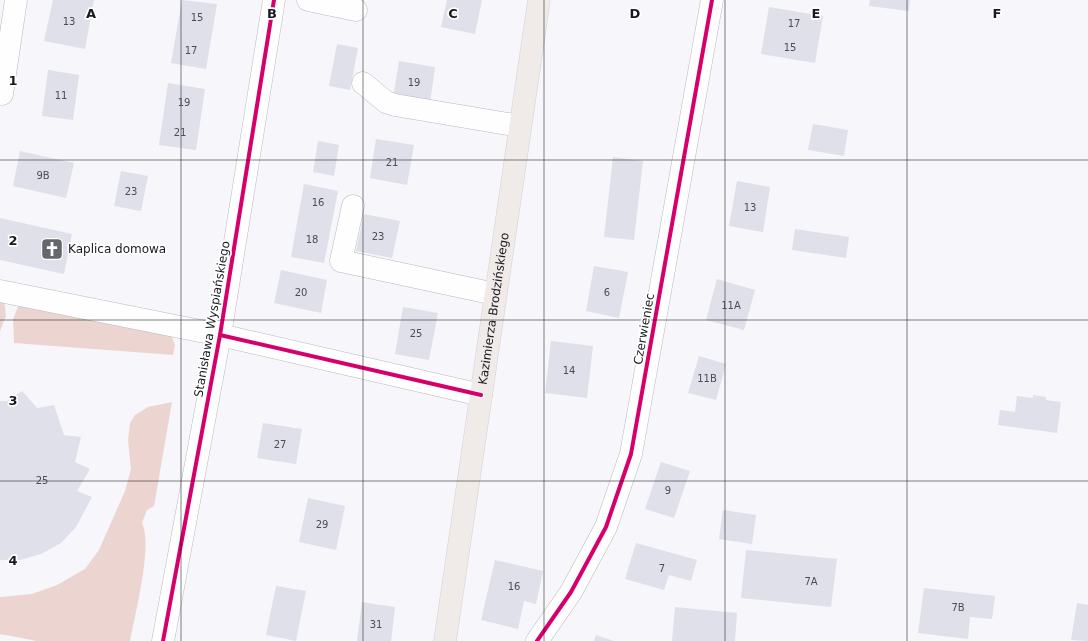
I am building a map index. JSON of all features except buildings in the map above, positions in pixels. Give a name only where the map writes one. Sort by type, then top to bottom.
[{"type":"main road","name":"Kazimierza Brodzińskiego","points":[[445,641],[539,0]]},
{"type":"street","points":[[2,94],[16,0]]},
{"type":"street","name":"Stanisława Wyspiańskiego","points":[[163,641],[220,335],[274,0]]},
{"type":"street","points":[[308,0],[356,10]]},
{"type":"street","name":"Czerwieniec","points":[[537,641],[571,592],[606,527],[631,454],[712,0]]},
{"type":"street","points":[[363,83],[386,102],[395,105],[520,126]]},
{"type":"street","points":[[353,206],[342,261],[495,294]]},
{"type":"street","points":[[0,291],[220,335],[481,395]]},
{"type":"shaded area","points":[[0,298],[4,299],[6,316],[0,331]]},
{"type":"shaded area","points":[[20,302],[169,330],[175,345],[173,355],[14,343],[13,319]]},
{"type":"shaded area","points":[[172,402],[154,506],[147,510],[142,523],[145,533],[144,563],[139,598],[130,641],[37,641],[0,634],[0,597],[32,594],[57,585],[85,569],[99,550],[125,491],[131,469],[128,440],[130,423],[135,415],[148,407]]},
{"type":"cycle path","points":[[163,641],[220,335],[274,0]]},
{"type":"cycle path","points":[[537,641],[571,592],[606,527],[631,454],[712,0]]},
{"type":"cycle path","points":[[220,335],[481,395]]},
{"type":"place","name":"Kaplica domowa","points":[[52,249]]}]
